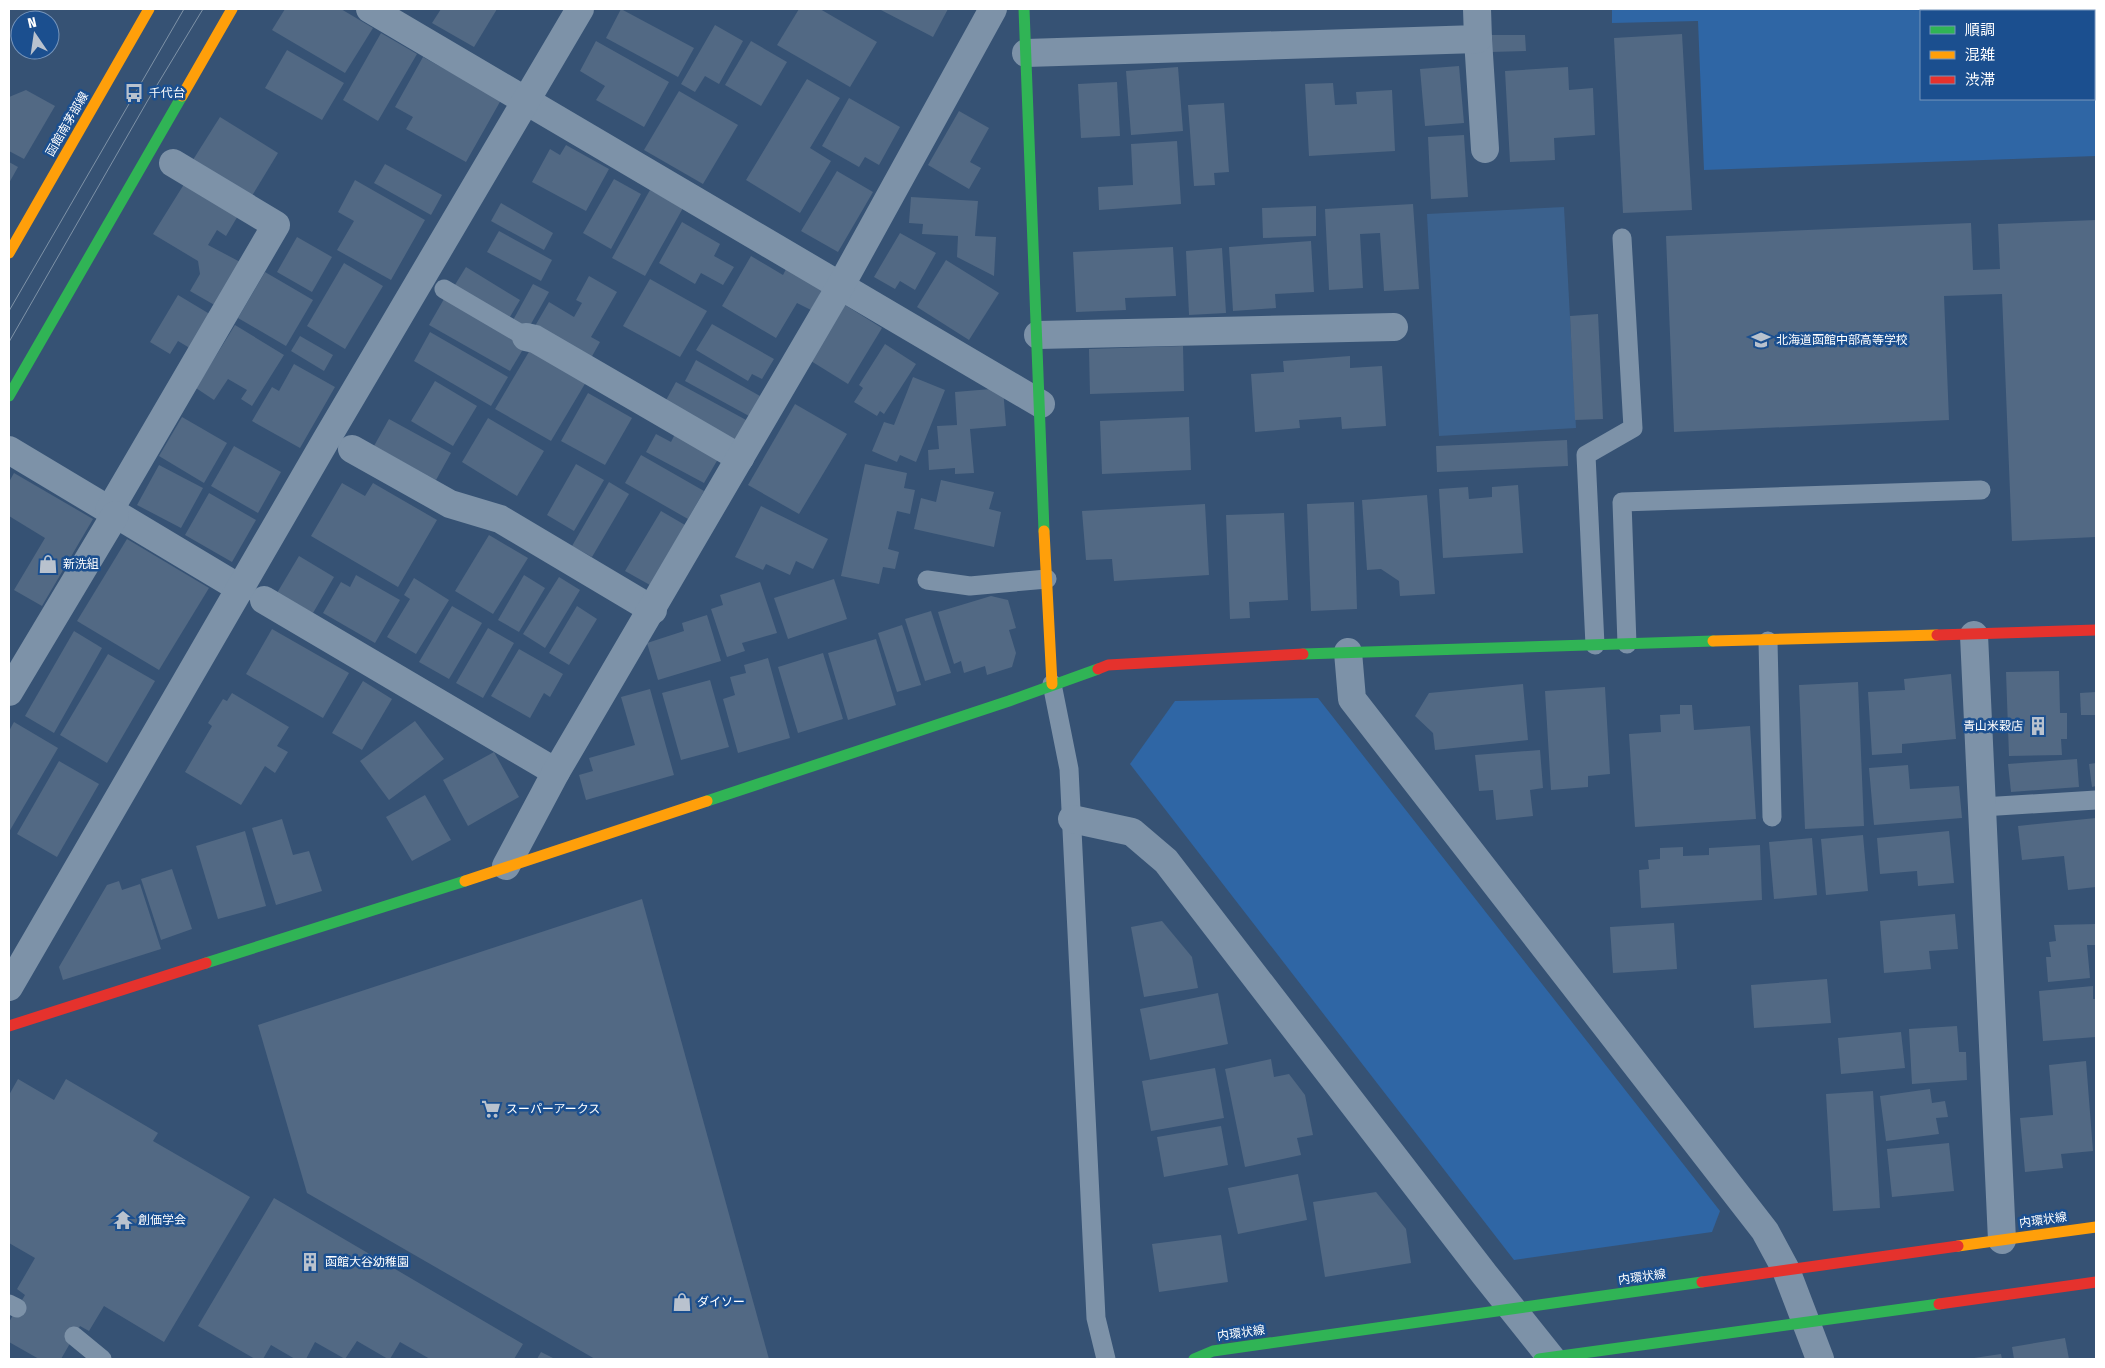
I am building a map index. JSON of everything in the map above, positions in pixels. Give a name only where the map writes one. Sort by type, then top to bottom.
[{"type":"street","name":"函館南茅部線","points":[[9,253],[149,9]]},
{"type":"street","points":[[9,396],[232,9]]},
{"type":"street","points":[[370,9],[1041,404]]},
{"type":"street","points":[[9,987],[253,594],[526,101],[580,9]]},
{"type":"street","points":[[506,866],[556,772],[653,610],[841,285],[993,9]]},
{"type":"street","points":[[1024,9],[1052,684]]},
{"type":"street","points":[[1477,9],[1485,150]]},
{"type":"street","points":[[1026,53],[1478,39]]},
{"type":"street","points":[[9,692],[276,225],[173,163]]},
{"type":"street","points":[[1038,335],[1394,327]]},
{"type":"street","points":[[526,337],[535,339],[740,458]]},
{"type":"street","points":[[352,449],[450,504],[500,519],[653,610]]},
{"type":"street","points":[[9,450],[112,513],[556,772]]},
{"type":"street","points":[[9,1026],[1009,701],[1108,665],[1348,652],[2096,630]]},
{"type":"street","points":[[1974,635],[2002,1240]]},
{"type":"street","points":[[1348,652],[1352,699],[1765,1231],[1786,1270],[1820,1359]]},
{"type":"street","points":[[1072,820],[1132,832],[1166,862],[1512,1309],[1547,1359],[2096,1282]]},
{"type":"street","name":"内環状線","points":[[1194,1359],[1213,1351],[2096,1226]]},
{"type":"lane","points":[[1595,645],[1586,455],[1633,428],[1622,238]]},
{"type":"lane","points":[[444,289],[526,337]]},
{"type":"lane","points":[[1627,644],[1622,502],[1981,490]]},
{"type":"lane","points":[[928,580],[970,586],[1047,579]]},
{"type":"lane","points":[[1768,641],[1772,817]]},
{"type":"lane","points":[[1052,684],[1069,769],[1096,1318],[1106,1359]]},
{"type":"lane","points":[[1982,806],[2096,800]]},
{"type":"lane","points":[[74,1336],[102,1359]]},
{"type":"shaded area","points":[[1612,9],[2096,9],[2096,156],[1704,170],[1698,21],[1612,23]]},
{"type":"shaded area","points":[[1564,207],[1576,428],[1439,436],[1427,214]]},
{"type":"shaded area","points":[[1318,698],[1720,1211],[1712,1232],[1514,1260],[1130,764],[1175,701]]},
{"type":"building","points":[[285,9],[341,9],[373,28],[345,73],[272,30]]},
{"type":"building","points":[[441,9],[497,9],[474,47],[432,23]]},
{"type":"building","points":[[621,9],[694,48],[678,77],[606,38]]},
{"type":"building","points":[[799,9],[820,9],[877,42],[850,87],[777,45]]},
{"type":"building","points":[[879,9],[948,9],[933,37]]},
{"type":"building","points":[[715,25],[743,41],[719,84],[705,76],[695,92],[681,84]]},
{"type":"building","points":[[381,33],[417,54],[378,121],[343,100]]},
{"type":"building","points":[[1682,34],[1692,210],[1623,213],[1614,38]]},
{"type":"building","points":[[1491,35],[1525,35],[1526,51],[1491,52]]},
{"type":"building","points":[[596,41],[669,82],[644,127],[596,100],[605,86],[580,71]]},
{"type":"building","points":[[751,41],[787,62],[761,106],[725,85]]},
{"type":"building","points":[[287,50],[344,83],[322,120],[265,88]]},
{"type":"building","points":[[423,57],[501,100],[466,162],[406,129],[413,117],[395,107]]},
{"type":"building","points":[[1459,66],[1464,123],[1425,126],[1420,69]]},
{"type":"building","points":[[1178,67],[1183,131],[1131,135],[1126,71]]},
{"type":"building","points":[[1568,67],[1569,90],[1593,88],[1595,135],[1554,138],[1555,160],[1510,162],[1505,71]]},
{"type":"building","points":[[807,79],[840,98],[810,148],[831,161],[800,213],[746,180]]},
{"type":"building","points":[[1117,82],[1120,136],[1081,138],[1078,84]]},
{"type":"building","points":[[1333,83],[1335,105],[1357,104],[1356,92],[1392,90],[1395,151],[1309,156],[1305,84]]},
{"type":"building","points":[[26,90],[55,106],[24,159],[9,151],[9,97]]},
{"type":"building","points":[[679,91],[738,125],[703,184],[644,150]]},
{"type":"building","points":[[849,98],[900,127],[879,165],[865,157],[859,167],[822,146]]},
{"type":"building","points":[[1224,103],[1229,172],[1214,173],[1215,185],[1194,186],[1188,105]]},
{"type":"building","points":[[959,111],[989,128],[970,162],[981,168],[969,189],[928,165]]},
{"type":"building","points":[[220,117],[278,153],[250,199],[191,163]]},
{"type":"building","points":[[1464,135],[1468,197],[1431,199],[1428,137]]},
{"type":"building","points":[[1177,141],[1181,204],[1099,210],[1098,187],[1133,185],[1131,144]]},
{"type":"building","points":[[566,145],[609,169],[586,211],[532,182],[550,149],[560,155]]},
{"type":"building","points":[[9,162],[18,167],[9,183]]},
{"type":"building","points":[[385,164],[442,195],[431,215],[374,183]]},
{"type":"building","points":[[837,171],[873,192],[838,252],[801,231]]},
{"type":"building","points":[[614,179],[641,194],[611,249],[583,233]]},
{"type":"building","points":[[355,180],[425,220],[391,280],[337,250],[354,221],[338,212]]},
{"type":"building","points":[[186,181],[239,214],[226,236],[217,230],[208,245],[244,264],[218,307],[190,291],[200,274],[198,261],[153,234]]},
{"type":"building","points":[[650,190],[683,208],[645,276],[612,258]]},
{"type":"building","points":[[911,197],[978,201],[975,236],[996,237],[994,276],[957,257],[958,236],[922,234],[923,224],[909,223]]},
{"type":"building","points":[[501,203],[553,233],[544,250],[491,221]]},
{"type":"building","points":[[1413,204],[1419,289],[1384,291],[1380,233],[1360,234],[1363,288],[1329,290],[1325,209]]},
{"type":"building","points":[[1316,206],[1316,236],[1263,238],[1262,208]]},
{"type":"building","points":[[2096,220],[2096,537],[2012,541],[2002,294],[1944,296],[1949,420],[1674,432],[1666,236],[1971,223],[1973,270],[2000,269],[1998,224]]},
{"type":"building","points":[[682,222],[720,244],[714,256],[734,267],[723,285],[701,273],[695,284],[659,263]]},
{"type":"building","points":[[499,231],[552,260],[541,281],[487,252]]},
{"type":"building","points":[[900,233],[936,253],[915,290],[900,281],[895,289],[874,277]]},
{"type":"building","points":[[297,237],[332,257],[312,292],[277,272]]},
{"type":"building","points":[[1311,241],[1314,292],[1275,294],[1276,308],[1233,311],[1229,247]]},
{"type":"building","points":[[1173,247],[1176,296],[1125,298],[1126,310],[1076,312],[1073,252]]},
{"type":"building","points":[[1222,248],[1226,313],[1189,315],[1186,251]]},
{"type":"building","points":[[751,256],[783,275],[786,269],[822,290],[811,310],[797,303],[776,338],[722,306]]},
{"type":"building","points":[[946,260],[999,293],[969,340],[917,307]]},
{"type":"building","points":[[344,263],[383,286],[345,349],[307,326]]},
{"type":"building","points":[[466,267],[520,300],[507,322],[453,288]]},
{"type":"building","points":[[265,272],[313,300],[286,346],[238,318]]},
{"type":"building","points":[[589,276],[617,292],[591,337],[600,342],[591,358],[535,326],[549,302],[574,317],[582,303],[576,300]]},
{"type":"building","points":[[650,279],[707,311],[680,357],[623,326]]},
{"type":"building","points":[[533,284],[549,292],[527,331],[512,322]]},
{"type":"building","points":[[178,295],[213,316],[193,350],[178,341],[170,354],[150,342]]},
{"type":"building","points":[[444,299],[525,346],[510,371],[429,325]]},
{"type":"building","points":[[845,305],[882,328],[848,384],[811,361]]},
{"type":"building","points":[[1598,314],[1603,419],[1575,420],[1570,316]]},
{"type":"building","points":[[712,324],[774,359],[762,379],[752,374],[748,381],[696,350]]},
{"type":"building","points":[[235,325],[284,355],[252,406],[241,399],[247,390],[228,379],[214,400],[196,388]]},
{"type":"building","points":[[430,332],[508,377],[491,406],[414,361]]},
{"type":"building","points":[[300,336],[333,355],[324,371],[291,351]]},
{"type":"building","points":[[885,344],[916,364],[884,414],[880,411],[877,416],[854,402],[863,388],[859,385]]},
{"type":"building","points":[[1183,346],[1184,391],[1090,394],[1089,349]]},
{"type":"building","points":[[530,350],[586,382],[551,441],[495,409]]},
{"type":"building","points":[[1350,356],[1350,368],[1382,366],[1386,426],[1342,429],[1341,417],[1299,420],[1300,428],[1255,432],[1251,374],[1284,372],[1283,361]]},
{"type":"building","points":[[696,360],[760,396],[749,416],[685,381]]},
{"type":"building","points":[[294,364],[335,387],[300,448],[252,421],[272,387],[279,391]]},
{"type":"building","points":[[913,377],[945,390],[916,462],[900,455],[897,462],[872,451],[884,422],[894,425]]},
{"type":"building","points":[[435,381],[477,406],[453,446],[411,421]]},
{"type":"building","points":[[676,382],[748,421],[737,441],[665,402]]},
{"type":"building","points":[[1003,388],[1006,426],[970,429],[974,473],[955,474],[955,468],[929,470],[928,450],[939,449],[937,426],[957,425],[955,392]]},
{"type":"building","points":[[588,393],[632,418],[605,465],[561,441]]},
{"type":"building","points":[[795,404],[847,434],[799,514],[748,485]]},
{"type":"building","points":[[182,417],[227,443],[204,483],[159,456]]},
{"type":"building","points":[[1189,417],[1191,470],[1102,474],[1100,421]]},
{"type":"building","points":[[488,418],[544,451],[517,496],[462,462]]},
{"type":"building","points":[[389,419],[451,453],[436,480],[374,446]]},
{"type":"building","points":[[656,434],[671,442],[675,434],[718,459],[704,483],[646,452]]},
{"type":"building","points":[[1567,440],[1568,466],[1437,472],[1436,446]]},
{"type":"building","points":[[234,446],[281,472],[258,513],[211,486]]},
{"type":"building","points":[[641,455],[704,491],[688,519],[625,483]]},
{"type":"building","points":[[576,464],[604,480],[574,531],[547,515]]},
{"type":"building","points":[[865,464],[907,473],[904,488],[915,490],[910,514],[897,511],[888,549],[899,552],[895,569],[883,567],[879,584],[841,576]]},
{"type":"building","points":[[159,465],[203,488],[181,528],[137,505]]},
{"type":"building","name":"新洗組","points":[[14,473],[93,519],[42,606],[14,590],[45,538],[9,516],[9,482]]},
{"type":"building","points":[[941,480],[994,492],[989,509],[1001,512],[994,547],[914,529],[921,498],[936,502]]},
{"type":"building","points":[[609,482],[629,494],[592,557],[572,546]]},
{"type":"building","points":[[342,483],[365,496],[373,483],[437,520],[398,587],[311,536]]},
{"type":"building","points":[[1518,485],[1523,553],[1443,558],[1439,489],[1468,487],[1469,499],[1492,497],[1492,487]]},
{"type":"building","points":[[209,493],[256,520],[232,562],[185,535]]},
{"type":"building","points":[[1427,495],[1435,594],[1400,596],[1399,581],[1381,569],[1367,570],[1362,500]]},
{"type":"building","points":[[1354,502],[1357,609],[1311,611],[1307,504]]},
{"type":"building","points":[[1205,504],[1209,575],[1114,581],[1112,559],[1086,560],[1082,511]]},
{"type":"building","points":[[761,506],[828,539],[813,569],[796,561],[790,575],[766,564],[763,570],[735,557]]},
{"type":"building","points":[[661,511],[685,525],[650,585],[625,571]]},
{"type":"building","points":[[1284,513],[1288,600],[1249,602],[1250,618],[1230,619],[1226,515]]},
{"type":"building","points":[[489,535],[528,558],[493,614],[455,591]]},
{"type":"building","points":[[127,539],[209,588],[159,670],[77,621]]},
{"type":"building","points":[[299,556],[334,577],[313,613],[277,593]]},
{"type":"building","points":[[356,575],[400,600],[375,643],[323,613],[341,582],[350,587]]},
{"type":"building","points":[[524,575],[545,588],[519,632],[498,620]]},
{"type":"building","points":[[559,577],[580,590],[545,648],[523,634]]},
{"type":"building","points":[[414,578],[449,600],[416,654],[387,637],[410,599],[404,595]]},
{"type":"building","points":[[834,579],[847,619],[788,639],[774,598]]},
{"type":"building","points":[[760,582],[777,633],[742,643],[745,651],[727,657],[711,609],[723,605],[720,595]]},
{"type":"building","points":[[991,596],[1008,600],[1016,628],[1009,630],[1016,653],[1012,667],[987,675],[985,666],[964,673],[961,661],[954,664],[938,612]]},
{"type":"building","points":[[452,606],[482,623],[449,679],[419,662]]},
{"type":"building","points":[[577,606],[597,619],[569,665],[549,653]]},
{"type":"building","points":[[931,611],[951,673],[925,681],[905,619]]},
{"type":"building","points":[[707,615],[721,661],[658,680],[647,643],[684,631],[682,623]]},
{"type":"building","points":[[902,625],[921,685],[897,692],[878,633]]},
{"type":"building","points":[[488,628],[514,643],[483,698],[456,683]]},
{"type":"building","points":[[272,629],[349,673],[323,718],[246,674]]},
{"type":"building","points":[[74,631],[102,648],[54,733],[25,716]]},
{"type":"building","points":[[876,639],[896,705],[848,720],[828,653]]},
{"type":"building","points":[[519,649],[563,674],[550,697],[544,693],[530,718],[491,696]]},
{"type":"building","points":[[823,653],[843,719],[798,733],[778,667]]},
{"type":"building","points":[[108,654],[155,681],[107,763],[60,735]]},
{"type":"building","points":[[768,658],[790,738],[738,753],[723,699],[735,695],[730,677],[746,673],[744,665]]},
{"type":"building","name":"青山米穀店","points":[[2059,671],[2060,713],[2067,713],[2067,739],[2061,739],[2062,755],[2009,756],[2006,672]]},
{"type":"building","points":[[1951,674],[1956,739],[1902,744],[1902,753],[1872,755],[1868,692],[1905,690],[1904,679]]},
{"type":"building","points":[[710,680],[729,747],[681,760],[662,693]]},
{"type":"building","points":[[363,681],[392,699],[362,750],[332,733]]},
{"type":"building","points":[[1858,682],[1864,826],[1805,829],[1799,685]]},
{"type":"building","points":[[1523,684],[1528,740],[1435,750],[1433,733],[1415,716],[1429,693]]},
{"type":"building","points":[[1605,687],[1610,774],[1588,776],[1588,787],[1551,790],[1545,691]]},
{"type":"building","points":[[650,689],[674,775],[586,800],[579,775],[593,771],[589,758],[635,745],[621,697]]},
{"type":"building","points":[[2096,692],[2096,715],[2081,715],[2080,693]]},
{"type":"building","points":[[232,693],[289,727],[277,746],[288,752],[275,773],[265,766],[241,805],[185,772],[212,726],[208,723],[223,699],[227,701]]},
{"type":"building","points":[[1680,705],[1692,705],[1694,730],[1750,726],[1756,819],[1635,827],[1629,734],[1661,732],[1660,715],[1680,714]]},
{"type":"building","points":[[415,721],[444,759],[389,800],[360,761]]},
{"type":"building","points":[[14,722],[58,748],[9,832],[9,731]]},
{"type":"building","points":[[1540,750],[1543,788],[1530,790],[1533,816],[1496,820],[1493,790],[1479,791],[1475,755]]},
{"type":"building","points":[[494,752],[519,797],[468,826],[443,780]]},
{"type":"building","points":[[2077,759],[2079,787],[2011,792],[2008,764]]},
{"type":"building","points":[[59,761],[99,784],[57,857],[17,834]]},
{"type":"building","points":[[2096,763],[2096,786],[2092,787],[2089,764]]},
{"type":"building","points":[[1908,765],[1910,789],[1959,786],[1962,818],[1874,825],[1869,768]]},
{"type":"building","points":[[425,795],[451,840],[412,861],[386,817]]},
{"type":"building","points":[[2096,818],[2096,887],[2068,890],[2064,856],[2022,860],[2018,826]]},
{"type":"building","points":[[282,819],[293,855],[309,851],[322,891],[276,905],[252,828]]},
{"type":"building","points":[[245,831],[266,906],[218,919],[196,846]]},
{"type":"building","points":[[1949,831],[1954,883],[1918,886],[1917,871],[1880,874],[1877,838]]},
{"type":"building","points":[[1863,835],[1868,891],[1826,895],[1821,839]]},
{"type":"building","points":[[1812,838],[1817,895],[1774,899],[1769,842]]},
{"type":"building","points":[[1760,845],[1762,900],[1641,908],[1639,870],[1649,869],[1648,860],[1660,859],[1660,848],[1683,847],[1683,856],[1709,855],[1709,848]]},
{"type":"building","points":[[172,869],[192,929],[161,940],[141,879]]},
{"type":"building","points":[[119,881],[122,890],[140,884],[161,949],[63,980],[59,967],[107,885]]},
{"type":"building","name":"スーパーアークス","points":[[642,899],[769,1359],[595,1359],[307,1193],[258,1025]]},
{"type":"building","points":[[1955,914],[1958,949],[1929,951],[1931,969],[1884,973],[1880,921]]},
{"type":"building","points":[[1162,921],[1192,957],[1198,988],[1144,997],[1131,927]]},
{"type":"building","points":[[1674,923],[1677,969],[1613,973],[1610,927]]},
{"type":"building","points":[[2096,924],[2096,945],[2087,945],[2090,978],[2048,982],[2046,957],[2051,957],[2049,942],[2056,941],[2054,925]]},
{"type":"building","points":[[1827,979],[1831,1023],[1754,1028],[1751,985]]},
{"type":"building","points":[[2093,986],[2093,999],[2096,999],[2096,1037],[2043,1041],[2039,991]]},
{"type":"building","points":[[1218,993],[1228,1044],[1150,1060],[1140,1009]]},
{"type":"building","points":[[1957,1026],[1959,1052],[1966,1052],[1967,1080],[1912,1084],[1909,1029]]},
{"type":"building","points":[[1901,1032],[1905,1068],[1841,1074],[1838,1038]]},
{"type":"building","points":[[1271,1059],[1274,1077],[1289,1074],[1305,1095],[1313,1135],[1297,1138],[1301,1155],[1245,1167],[1225,1069]]},
{"type":"building","points":[[2086,1061],[2093,1151],[2061,1154],[2063,1168],[2025,1172],[2020,1118],[2053,1115],[2049,1065]]},
{"type":"building","points":[[1215,1068],[1224,1118],[1151,1131],[1142,1081]]},
{"type":"building","name":"創価学会","points":[[18,1079],[54,1100],[66,1079],[158,1133],[153,1141],[250,1197],[164,1342],[104,1306],[89,1331],[80,1326],[61,1359],[39,1359],[9,1342],[9,1322],[25,1295],[17,1289],[35,1258],[9,1243],[9,1095]]},
{"type":"building","points":[[1930,1089],[1932,1103],[1945,1101],[1948,1117],[1936,1118],[1939,1134],[1886,1141],[1880,1096]]},
{"type":"building","points":[[1873,1091],[1880,1208],[1833,1211],[1826,1094]]},
{"type":"building","points":[[1221,1126],[1228,1165],[1164,1177],[1157,1137]]},
{"type":"building","points":[[1949,1143],[1954,1191],[1892,1197],[1887,1149]]},
{"type":"building","points":[[1298,1174],[1307,1220],[1238,1234],[1228,1188]]},
{"type":"building","points":[[1376,1192],[1406,1229],[1411,1263],[1325,1277],[1313,1202]]},
{"type":"building","name":"函館大谷幼稚園","points":[[274,1198],[523,1344],[514,1359],[430,1359],[400,1342],[390,1359],[388,1359],[357,1341],[345,1359],[315,1342],[306,1359],[295,1359],[271,1345],[263,1359],[255,1359],[198,1326]]},
{"type":"building","points":[[1221,1235],[1228,1282],[1159,1292],[1152,1244]]},
{"type":"building","points":[[2065,1338],[2069,1359],[2014,1359],[2012,1347]]},
{"type":"building","points":[[541,1352],[555,1359],[537,1359]]},
{"type":"building","points":[[2001,1354],[2002,1359],[1974,1358]]},
{"type":"tram line","points":[[9,311],[184,9]]},
{"type":"tram line","points":[[9,342],[148,100],[203,9]]},
{"type":"traffic: fast","points":[[1024,9],[1044,531]]},
{"type":"traffic: fast","points":[[9,396],[182,96]]},
{"type":"traffic: fast","points":[[1303,654],[1713,641]]},
{"type":"traffic: fast","points":[[707,801],[1009,701],[1098,669]]},
{"type":"traffic: fast","points":[[206,963],[465,881]]},
{"type":"traffic: fast","points":[[1194,1359],[1213,1351],[1702,1282]]},
{"type":"traffic: fast","points":[[1539,1359],[1939,1304]]},
{"type":"traffic: slow","points":[[9,253],[149,9]]},
{"type":"traffic: slow","points":[[182,96],[232,9]]},
{"type":"traffic: slow","points":[[1044,531],[1052,684]]},
{"type":"traffic: slow","points":[[1713,641],[1937,635]]},
{"type":"traffic: slow","points":[[465,881],[707,801]]},
{"type":"traffic: slow","points":[[1958,1246],[2096,1227]]},
{"type":"traffic: jam","points":[[1937,635],[2096,630]]},
{"type":"traffic: jam","points":[[1098,669],[1108,665],[1303,654]]},
{"type":"traffic: jam","points":[[9,1026],[206,963]]},
{"type":"traffic: jam","points":[[1702,1282],[1958,1246]]},
{"type":"traffic: jam","points":[[1939,1304],[2096,1282]]},
{"type":"place","name":"千代台","points":[[134,93]]},
{"type":"place","name":"北海道函館中部高等学校","points":[[1761,340]]},
{"type":"place","name":"新洗組","points":[[48,564]]},
{"type":"place","name":"青山米穀店","points":[[2038,726]]},
{"type":"place","name":"スーパーアークス","points":[[491,1109]]},
{"type":"place","name":"創価学会","points":[[123,1220]]},
{"type":"place","name":"函館大谷幼稚園","points":[[310,1262]]},
{"type":"place","name":"ダイソー","points":[[682,1302]]}]
